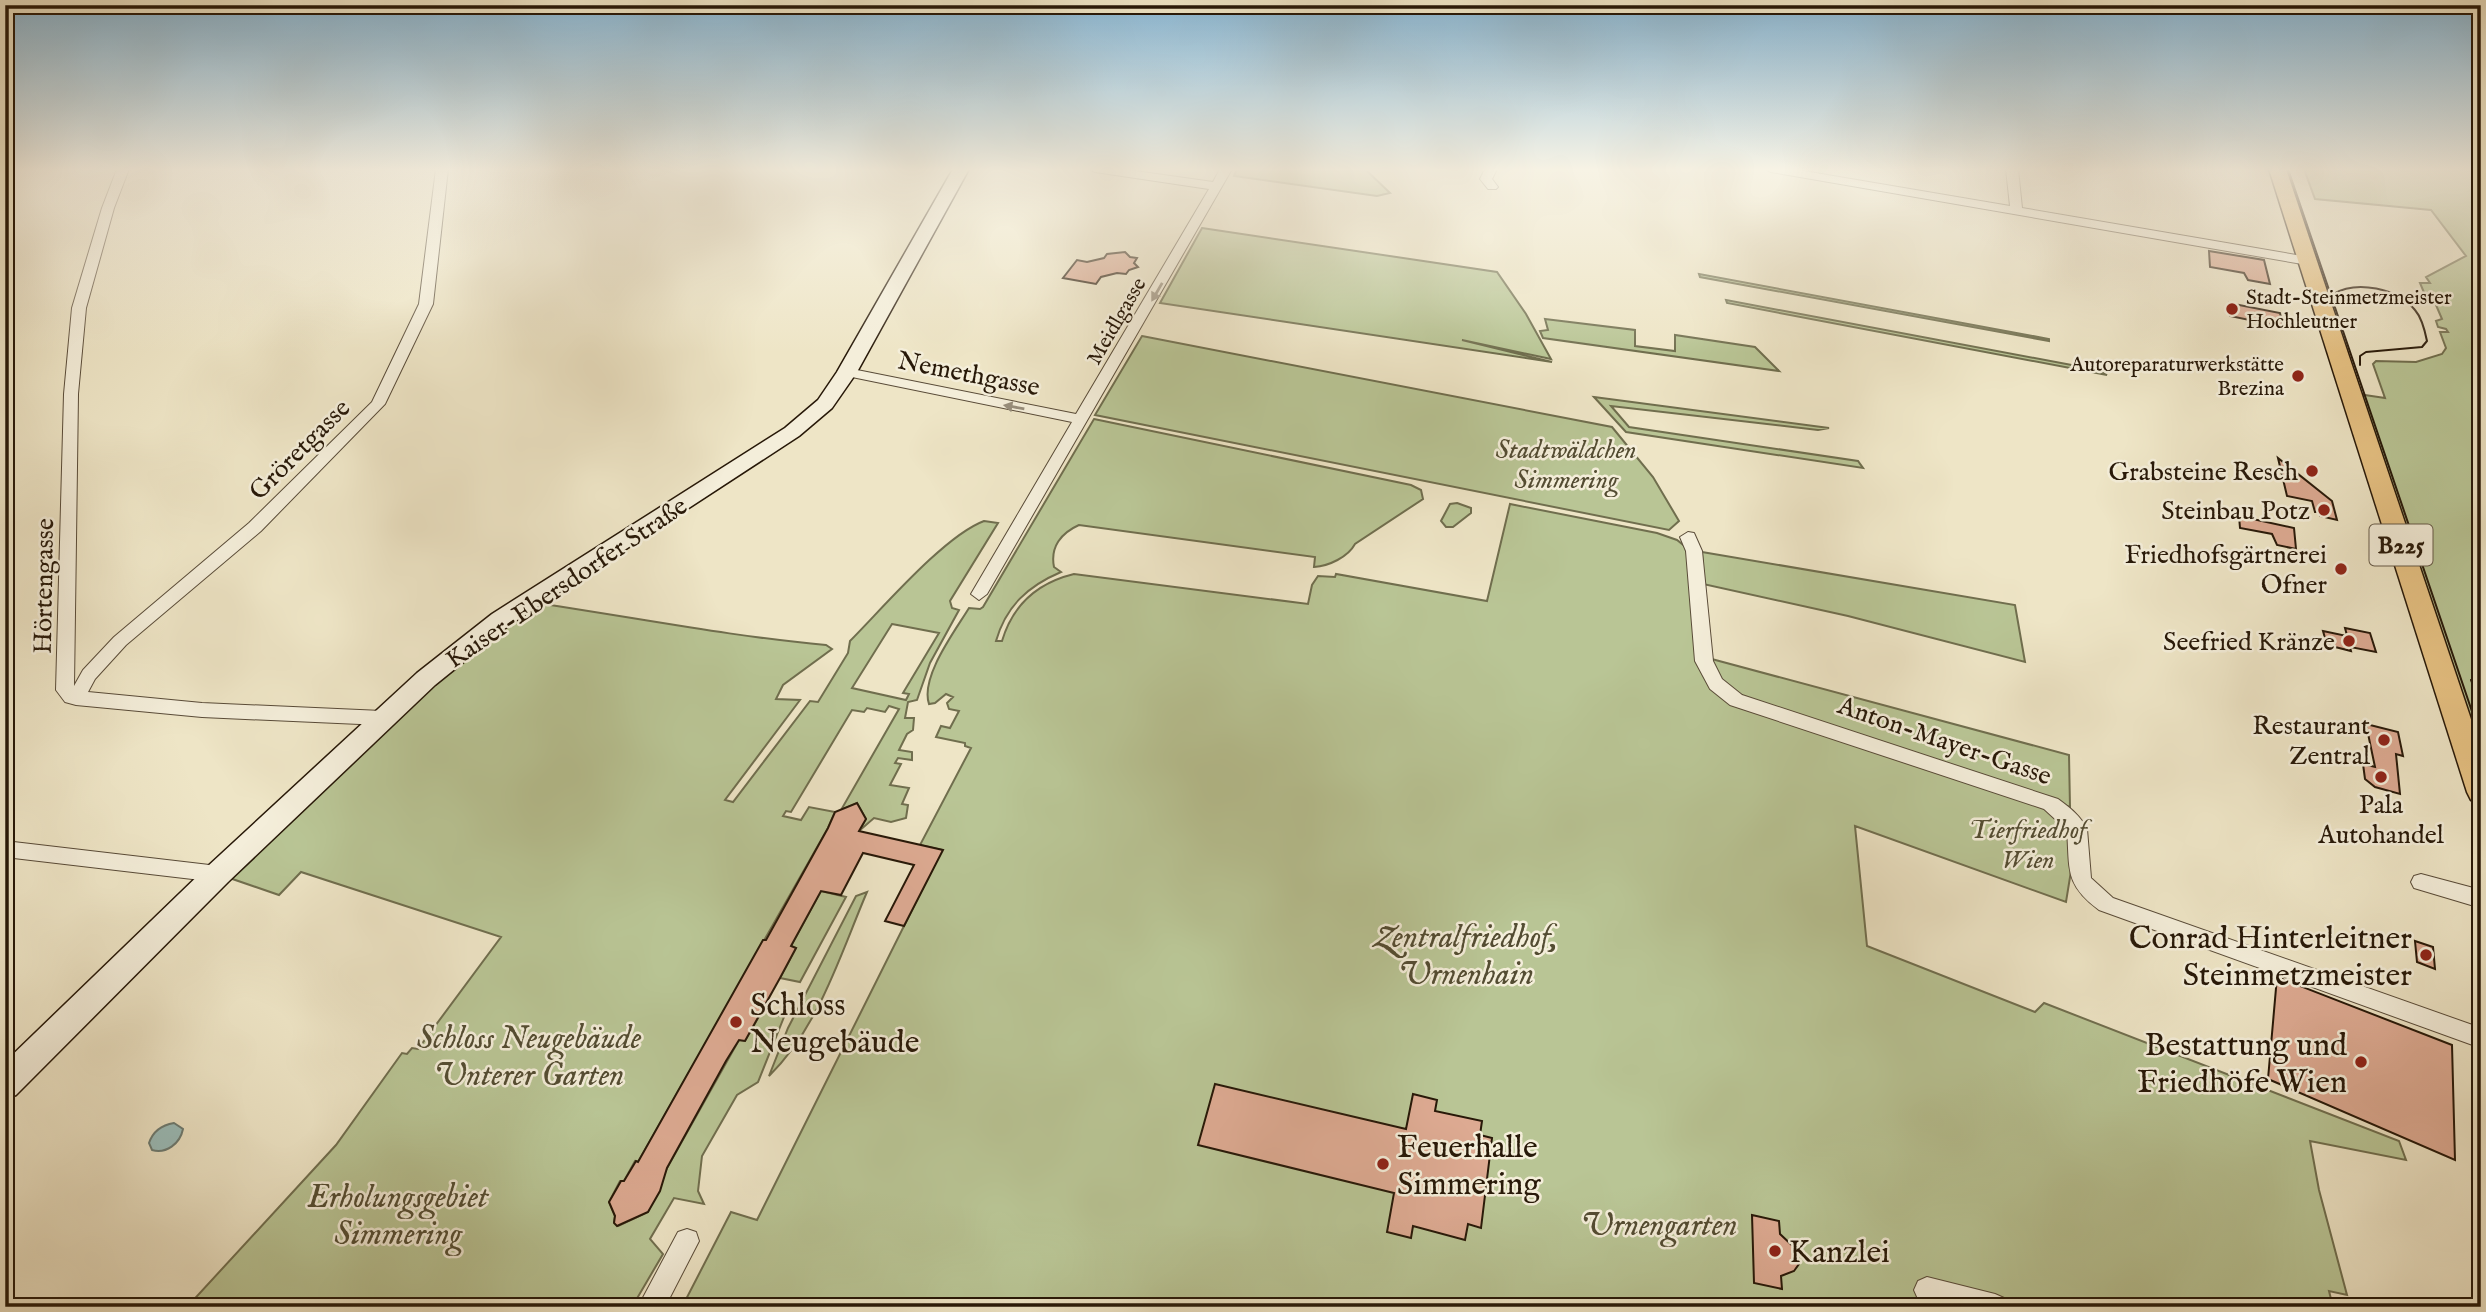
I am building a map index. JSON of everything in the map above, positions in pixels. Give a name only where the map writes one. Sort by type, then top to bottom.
[{"type":"main road","name":"Kaiser-Ebersdorfer Straße","points":[[5,1084],[218,874],[426,678],[500,620],[792,432],[825,404],[847,372],[927,230]]},
{"type":"main road","name":"B225","points":[[2298,230],[2481,792]]},
{"type":"street","name":"Hörtengasse","points":[[76,698],[71,697],[65,690],[71,394],[79,308],[102,230]]},
{"type":"street","name":"Gröretgasse","points":[[76,698],[89,675],[120,640],[255,527],[378,404],[426,304],[435,230]]},
{"type":"street","name":"Meidlgasse","points":[[979,594],[1191,230]]},
{"type":"street","points":[[2128,230],[2308,261]]},
{"type":"street","name":"Nemethgasse","points":[[847,372],[1082,420]]},
{"type":"street","name":"Anton-Mayer-Gasse","points":[[1688,537],[1695,551],[1704,661],[1709,677],[1736,700],[2051,804],[2063,811],[2077,830],[2081,880],[2090,892],[2106,904],[2481,1038]]},
{"type":"street","points":[[76,698],[202,710],[382,718]]},
{"type":"street","points":[[5,849],[218,874]]},
{"type":"street","points":[[2421,882],[2481,899]]},
{"type":"street","points":[[651,1307],[687,1241]]},
{"type":"street","points":[[1927,1290],[1994,1307]]},
{"type":"green space","points":[[1201,230],[1217,230],[1497,272],[1526,314],[1551,359],[1462,340],[1552,362],[1160,303]]},
{"type":"green space","points":[[2446,230],[2481,230],[2481,763],[2358,394],[2385,398],[2373,364],[2376,361],[2416,362],[2442,354],[2446,348],[2440,332],[2448,332],[2438,327],[2436,321],[2442,319],[2433,298],[2425,295],[2420,283],[2430,283],[2426,277],[2466,256]]},
{"type":"green space","points":[[1699,274],[2049,339],[2049,341],[1700,277]]},
{"type":"green space","points":[[1726,300],[2098,370],[2107,375],[1727,303]]},
{"type":"green space","points":[[1545,319],[1635,330],[1635,346],[1675,351],[1675,335],[1755,347],[1779,371],[1543,338],[1540,331],[1548,330]]},
{"type":"green space","name":"Stadtwäldchen Simmering","points":[[1142,336],[1612,427],[1653,477],[1679,521],[1669,530],[1095,415]]},
{"type":"green space","points":[[1594,397],[1829,428],[1818,430],[1611,406],[1629,427],[1858,461],[1863,468],[1626,432]]},
{"type":"green space","name":"Zentralfriedhof, Urnenhain","points":[[1094,419],[1411,485],[1421,490],[1423,499],[1355,544],[1343,557],[1314,567],[1315,557],[1079,525],[1067,532],[1055,547],[1054,567],[1061,572],[1038,584],[1012,607],[996,641],[1002,641],[1013,616],[1028,597],[1049,583],[1074,574],[1308,604],[1312,585],[1318,576],[1335,577],[1336,574],[1487,601],[1510,504],[1657,533],[1677,540],[1687,548],[1699,665],[1708,684],[2048,806],[2067,823],[2072,865],[2066,902],[1855,826],[1867,946],[2035,1012],[2044,1003],[2399,1141],[2406,1160],[2310,1141],[2319,1190],[2347,1295],[2329,1291],[2333,1307],[682,1307],[731,1212],[757,1220],[942,850],[920,845],[971,748],[965,746],[965,743],[936,737],[941,726],[950,728],[959,711],[949,709],[947,703],[953,697],[946,694],[935,703],[929,704],[929,681],[948,641],[969,608],[983,607]]},
{"type":"green space","points":[[1457,503],[1471,508],[1471,513],[1453,527],[1446,527],[1441,521],[1450,504]]},
{"type":"green space","points":[[984,521],[998,523],[950,601],[952,608],[959,610],[930,663],[917,700],[908,702],[905,718],[914,718],[913,730],[907,734],[899,750],[912,752],[912,760],[898,758],[895,763],[901,764],[890,785],[909,788],[902,804],[908,805],[906,818],[891,822],[874,818],[859,831],[866,819],[857,803],[841,810],[899,709],[889,706],[885,712],[867,708],[864,712],[852,710],[791,812],[786,811],[783,816],[801,820],[809,807],[835,812],[828,828],[638,1162],[635,1161],[624,1181],[620,1181],[609,1202],[615,1216],[614,1222],[618,1226],[648,1212],[667,1168],[739,1040],[745,1041],[762,1011],[784,1017],[758,1082],[737,1095],[702,1156],[698,1191],[704,1204],[674,1198],[650,1239],[663,1254],[632,1307],[187,1307],[336,1145],[402,1053],[407,1054],[412,1048],[418,1049],[501,937],[301,872],[279,895],[218,874],[529,602],[714,631],[826,645],[832,649],[783,685],[776,699],[800,700],[725,800],[733,802],[810,701],[818,702],[848,653],[850,641],[932,557],[968,529]],"holes":[[[892,624],[939,633],[903,693],[909,694],[906,700],[852,688]]]},
{"type":"green space","points":[[1702,552],[2015,605],[2025,662],[1848,616],[1703,584]]},
{"type":"green space","points":[[1708,658],[2069,755],[2070,807],[1730,694]]},
{"type":"green space","points":[[821,891],[846,897],[800,982],[780,978],[796,948],[791,946]]},
{"type":"green space","points":[[867,892],[815,1013],[786,1057],[769,1076],[788,1028],[856,896]]},
{"type":"water","points":[[174,1123],[183,1129],[176,1143],[162,1151],[152,1150],[149,1143],[153,1135],[162,1127]]},
{"type":"building","points":[[2209,251],[2264,260],[2270,284],[2248,280],[2244,273],[2210,267]]},
{"type":"building","points":[[1125,252],[1130,257],[1137,258],[1134,263],[1138,267],[1126,274],[1101,277],[1096,284],[1063,278],[1077,260],[1087,262],[1104,258],[1107,254]]},
{"type":"building","name":"Stadt-Steinmetzmeister Hochleutner","points":[[2229,303],[2280,313],[2283,327],[2230,316]]},
{"type":"building","points":[[2278,458],[2332,501],[2337,520],[2320,516],[2319,512],[2315,512],[2312,501],[2287,496]]},
{"type":"building","points":[[2239,516],[2294,528],[2296,549],[2277,545],[2272,534],[2240,528]]},
{"type":"building","name":"Seefried Kränze","points":[[2345,628],[2370,633],[2376,652],[2350,647]]},
{"type":"building","points":[[2323,631],[2347,636],[2351,651],[2327,645]]},
{"type":"building","points":[[2366,724],[2398,732],[2403,756],[2396,754],[2400,794],[2375,787],[2365,779],[2363,764],[2375,767]]},
{"type":"building","name":"Schloss Neugebäude","points":[[857,803],[866,819],[859,831],[943,850],[904,926],[885,921],[914,865],[863,853],[841,895],[821,891],[791,946],[796,948],[780,978],[745,1041],[739,1040],[726,1061],[667,1168],[660,1191],[648,1212],[617,1226],[609,1202],[621,1181],[624,1181],[636,1161],[638,1162],[763,940],[766,940],[835,812]]},
{"type":"building","name":"Conrad Hinterleitner Steinmetzmeister","points":[[2415,941],[2433,947],[2435,969],[2417,962]]},
{"type":"building","name":"Bestattung und Friedhöfe Wien","points":[[2277,977],[2452,1045],[2455,1160],[2268,1079]]},
{"type":"building","name":"Feuerhalle Simmering","points":[[1215,1084],[1406,1129],[1413,1094],[1437,1100],[1435,1111],[1482,1121],[1480,1135],[1492,1138],[1481,1228],[1468,1224],[1465,1240],[1413,1226],[1411,1238],[1387,1232],[1394,1193],[1198,1145]]},
{"type":"building","name":"Kanzlei","points":[[1752,1215],[1779,1221],[1780,1234],[1796,1249],[1799,1264],[1794,1271],[1781,1276],[1782,1289],[1754,1283]]},
{"type":"tram line","points":[[2309,230],[2481,738]]},
{"type":"tram line","points":[[2333,301],[2333,294],[2343,290],[2376,288],[2407,302],[2421,321],[2427,341],[2422,347],[2366,352],[2360,356],[2360,365]]},
{"type":"tram line","points":[[2471,680],[2481,707]]},
{"type":"place","name":"Stadt-Steinmetzmeister Hochleutner","points":[[2232,309]]},
{"type":"place","name":"Autoreparaturwerkstätte Brezina","points":[[2298,376]]},
{"type":"place","name":"Grabsteine Resch","points":[[2312,471]]},
{"type":"place","name":"Steinbau Potz","points":[[2324,510]]},
{"type":"place","name":"Friedhofsgärtnerei Ofner","points":[[2341,569]]},
{"type":"place","name":"Seefried Kränze","points":[[2349,641]]},
{"type":"place","name":"Restaurant Zentral","points":[[2384,740]]},
{"type":"place","name":"Pala Autohandel","points":[[2381,777]]},
{"type":"place","name":"Conrad Hinterleitner Steinmetzmeister","points":[[2426,955]]},
{"type":"place","name":"Schloss Neugebäude","points":[[736,1022]]},
{"type":"place","name":"Bestattung und Friedhöfe Wien","points":[[2361,1062]]},
{"type":"place","name":"Feuerhalle Simmering","points":[[1383,1164]]},
{"type":"place","name":"Kanzlei","points":[[1775,1251]]},
{"type":"park label","name":"Tierfriedhof Wien","points":[[2028,844]]},
{"type":"park label","name":"Schloss Neugebäude Unterer Garten","points":[[529,1056]]},
{"type":"park label","name":"Erholungsgebiet Simmering","points":[[398,1214]]},
{"type":"park label","name":"Urnengarten","points":[[1659,1224]]}]
